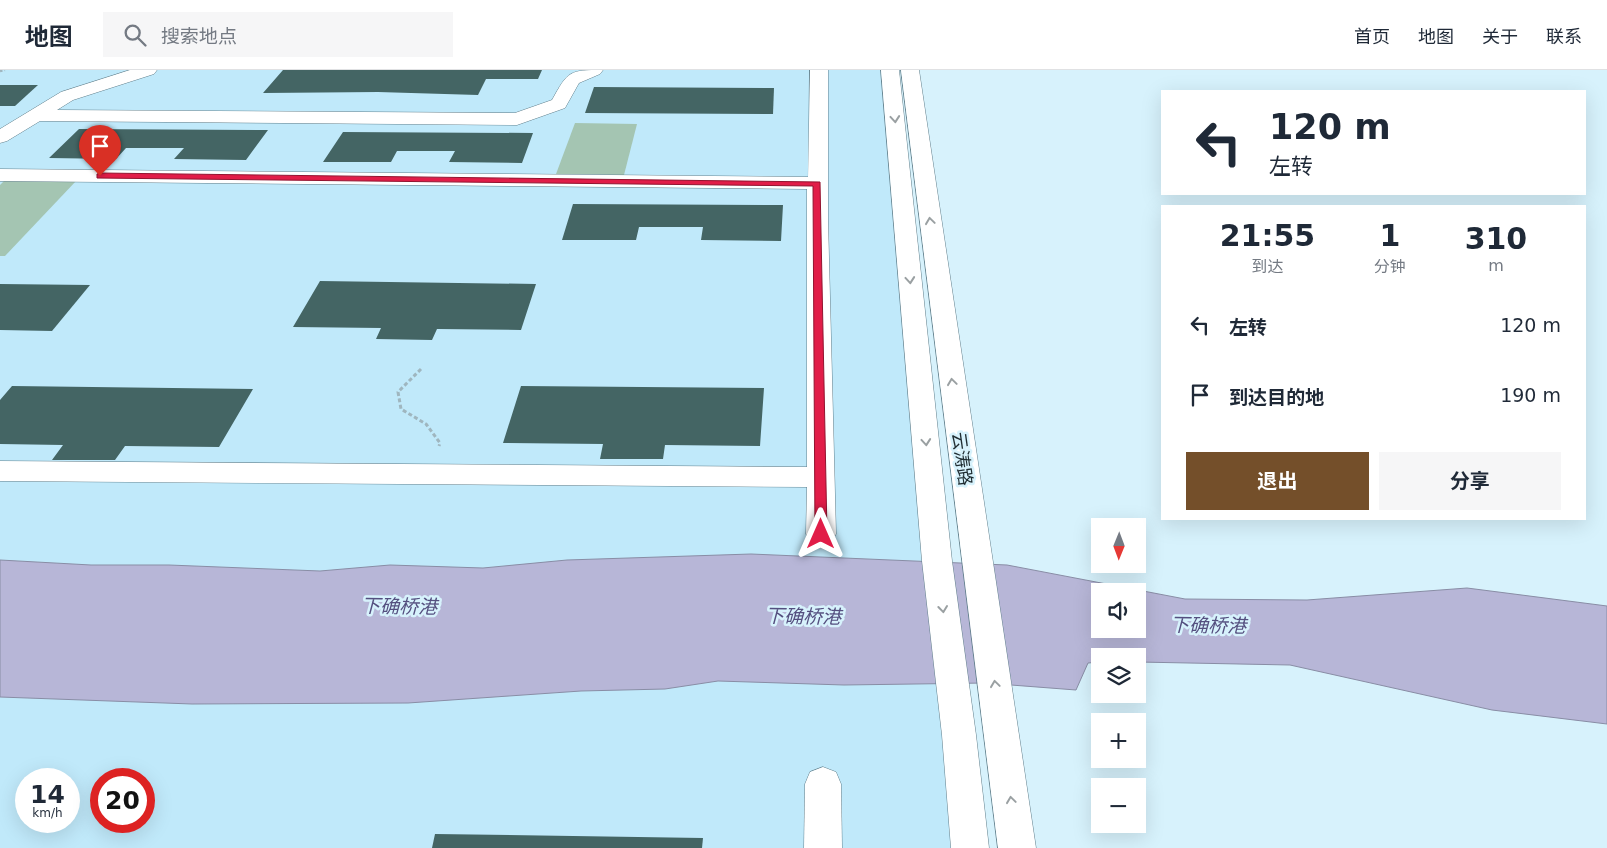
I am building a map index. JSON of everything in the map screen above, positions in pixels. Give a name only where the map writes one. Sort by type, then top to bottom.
[{"type":"street","points":[[0,137],[67,96],[148,70]]},
{"type":"street","points":[[36,115],[516,119],[559,104],[572,80],[594,70]]},
{"type":"street","points":[[819,70],[817,184],[821,534]]},
{"type":"street","name":"云涛路","points":[[890,70],[937,561],[959,735],[970,848]]},
{"type":"street","name":"云涛路","points":[[910,70],[1017,848]]},
{"type":"street","points":[[0,175],[817,184]]},
{"type":"street","points":[[0,471],[821,477]]},
{"type":"street","points":[[823,784],[823,848]]},
{"type":"path","points":[[0,71],[5,70]]},
{"type":"path","points":[[421,369],[398,392],[401,409],[426,424],[440,443],[427,474]]},
{"type":"shaded area","points":[[0,70],[881,70],[932,496],[970,848],[0,848]]},
{"type":"green space","points":[[575,123],[637,124],[624,175],[556,174]]},
{"type":"green space","points":[[5,180],[77,180],[5,256],[0,256],[0,185]]},
{"type":"water","name":"下确桥港","points":[[751,554],[1007,565],[1101,583],[1091,583],[1091,638],[1146,638],[1146,592],[1185,599],[1307,600],[1467,588],[1607,606],[1607,724],[1492,710],[1290,665],[1146,662],[1146,648],[1091,648],[1091,663],[1088,663],[1076,690],[985,683],[844,685],[718,681],[665,689],[581,691],[408,703],[192,704],[0,697],[0,560],[91,565],[169,565],[320,571],[390,565],[483,568],[567,560]]},
{"type":"building","points":[[283,70],[542,70],[538,79],[486,79],[478,95],[378,92],[263,93]]},
{"type":"building","points":[[0,85],[38,85],[15,106],[0,106]]},
{"type":"building","points":[[594,87],[774,88],[773,114],[585,113]]},
{"type":"building","points":[[79,129],[268,130],[246,160],[174,159],[184,148],[126,148],[116,159],[49,158]]},
{"type":"building","points":[[343,132],[533,133],[522,163],[449,162],[455,151],[397,151],[391,162],[323,162]]},
{"type":"building","points":[[573,204],[783,205],[781,241],[701,240],[703,227],[639,227],[636,240],[562,240]]},
{"type":"building","points":[[320,281],[536,284],[521,330],[437,329],[432,340],[376,339],[381,328],[293,327]]},
{"type":"building","points":[[0,284],[90,285],[52,331],[0,330]]},
{"type":"building","points":[[12,386],[253,389],[219,447],[125,446],[115,460],[52,460],[63,445],[0,444],[0,400]]},
{"type":"building","points":[[521,386],[764,388],[760,446],[665,445],[663,459],[600,459],[603,444],[503,443]]},
{"type":"building","points":[[435,834],[703,838],[702,848],[432,848]]},
{"type":"route","points":[[100,176],[817,184],[821,534]]}]
